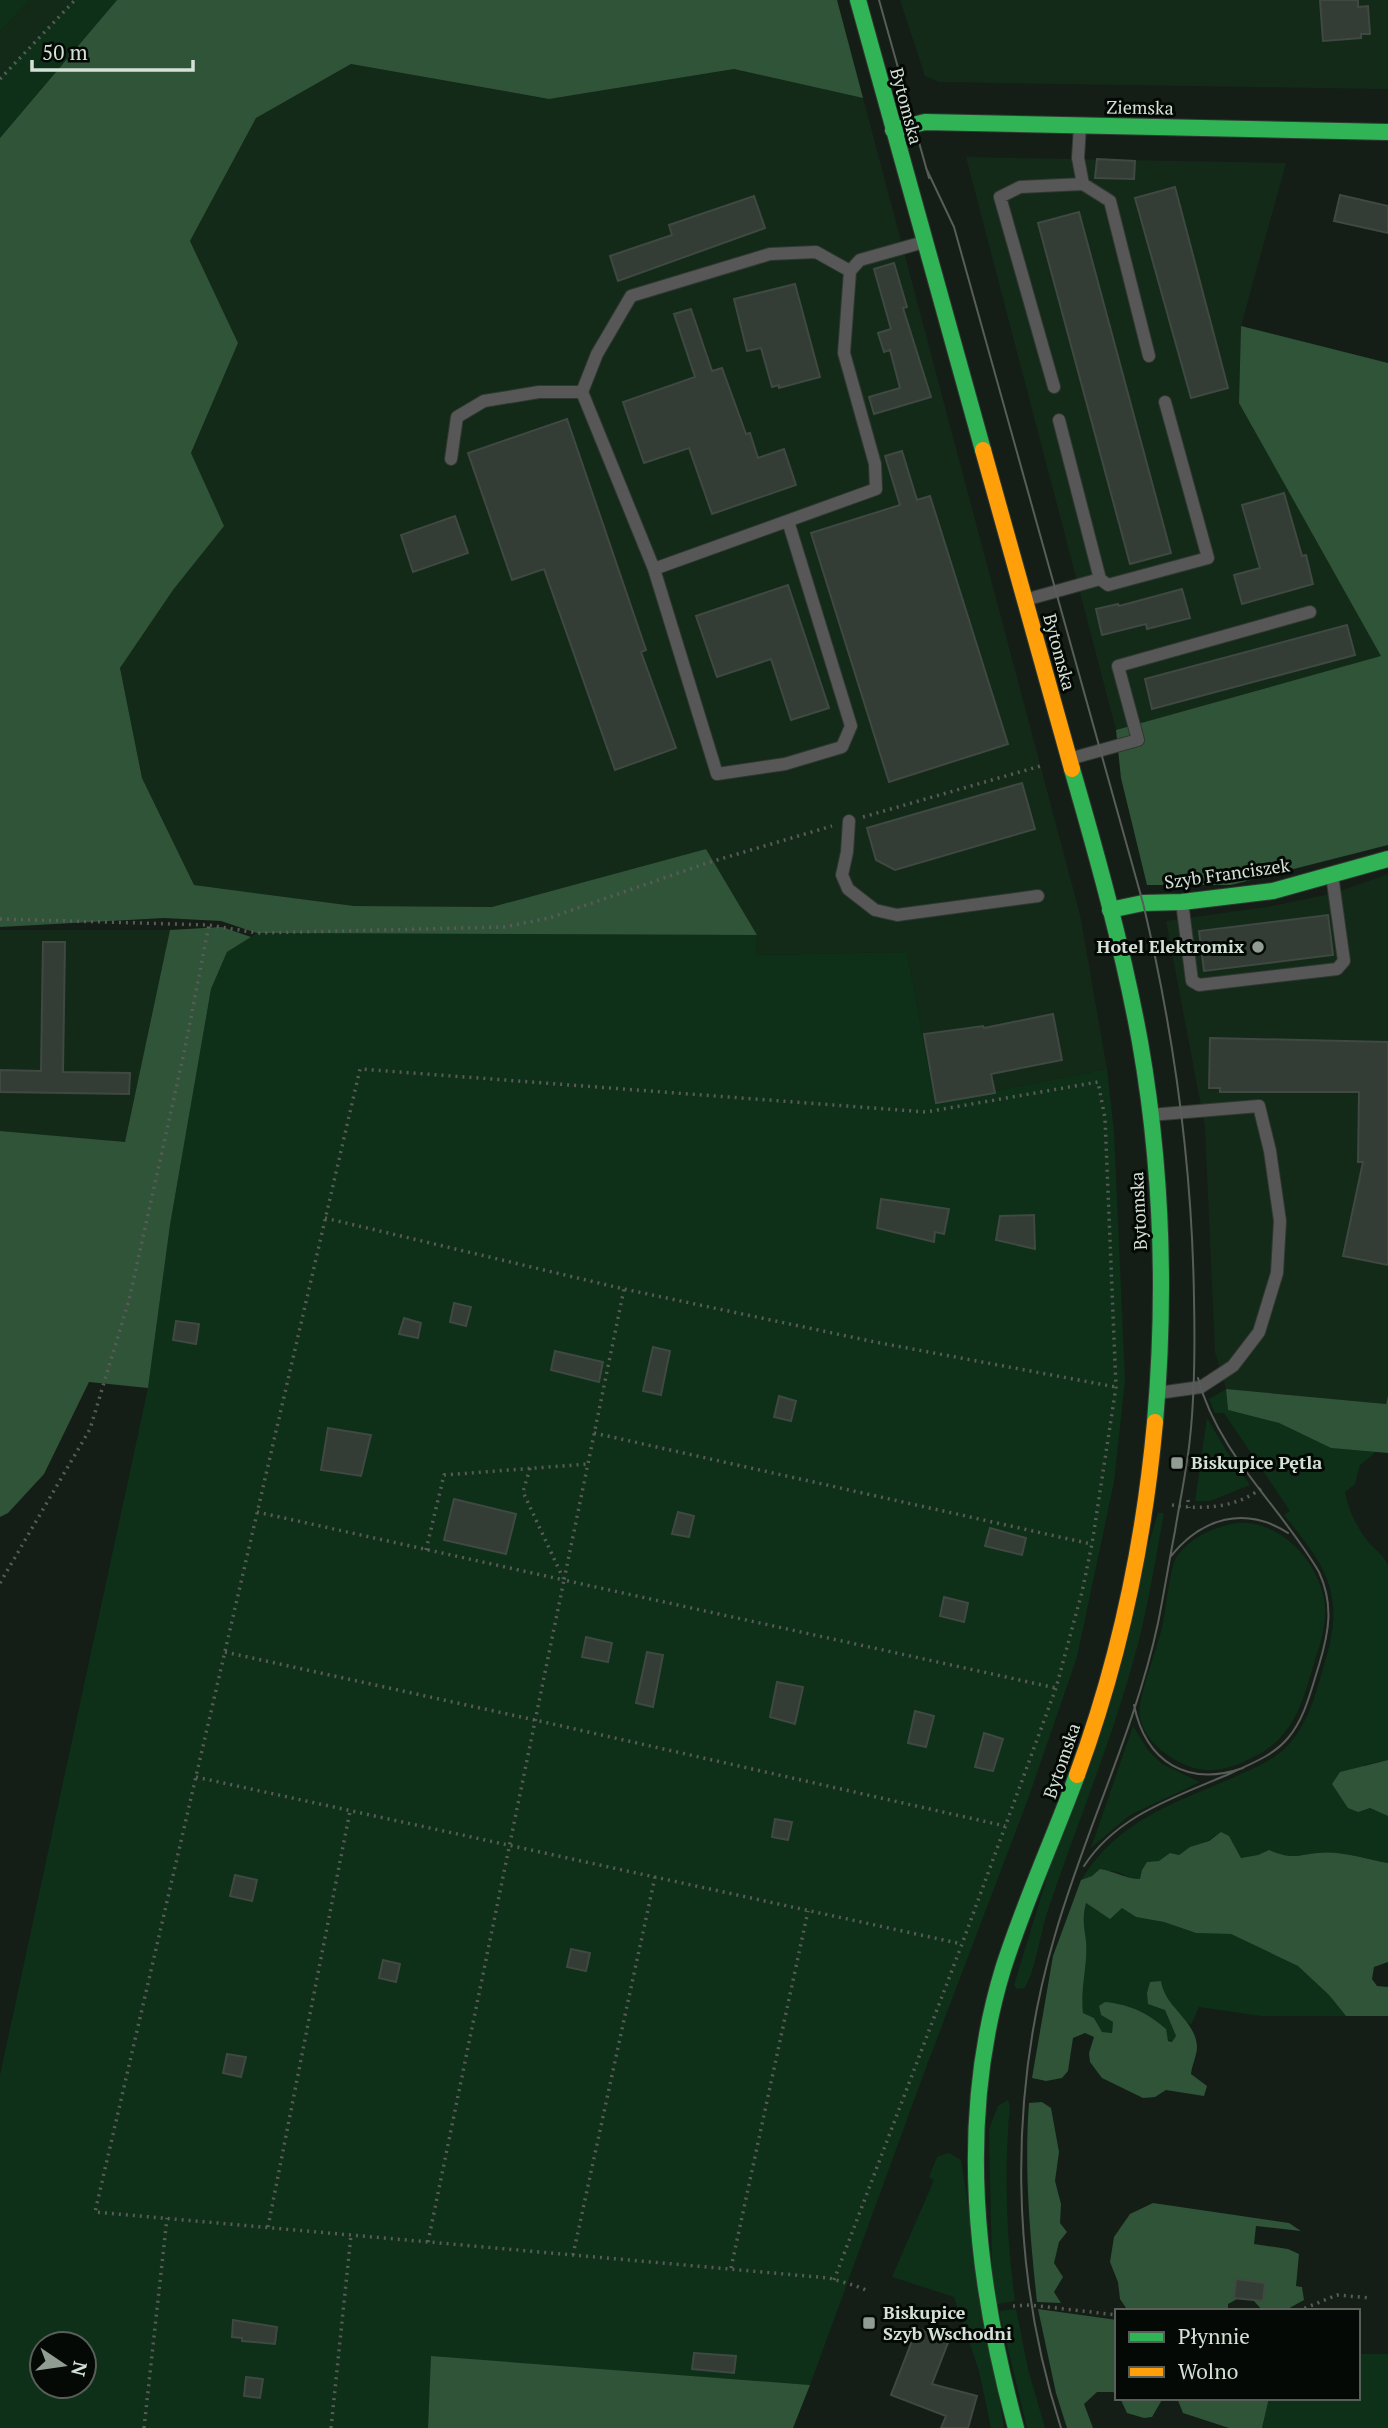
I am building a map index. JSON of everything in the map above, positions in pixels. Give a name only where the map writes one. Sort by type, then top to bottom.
[{"type":"street","name":"Bytomska","points":[[858,0],[1110,910],[1140,1043],[1160,1222],[1158,1393],[1142,1533],[1114,1661],[1080,1772],[1004,1966],[987,2035],[979,2093],[976,2178],[978,2236],[986,2309],[1016,2428]]},
{"type":"street","name":"Ziemska","points":[[893,130],[926,122],[1388,132]]},
{"type":"street","name":"Szyb Franciszek","points":[[1110,910],[1143,903],[1182,902],[1273,891],[1388,859]]},
{"type":"lane","points":[[1080,126],[1078,158],[1083,184]]},
{"type":"lane","points":[[1055,387],[1000,197],[1020,187],[1083,184],[1110,201],[1149,356]]},
{"type":"lane","points":[[654,569],[876,489],[875,464],[844,352],[850,271],[860,260],[925,242]]},
{"type":"lane","points":[[788,521],[851,726],[842,747],[785,764],[717,774],[654,569],[582,392],[597,354],[631,296],[770,254],[816,252],[850,271]]},
{"type":"lane","points":[[452,459],[457,417],[484,401],[539,392],[582,392]]},
{"type":"lane","points":[[1059,420],[1100,579],[1108,585],[1208,558],[1165,402]]},
{"type":"lane","points":[[1025,600],[1100,579]]},
{"type":"lane","points":[[1069,759],[1138,740],[1118,666],[1310,612]]},
{"type":"lane","points":[[849,821],[842,875],[848,889],[875,910],[897,915],[1038,896]]},
{"type":"lane","points":[[1182,902],[1192,981],[1199,985],[1337,969],[1344,961],[1332,874]]},
{"type":"lane","points":[[1150,1115],[1259,1106],[1270,1151],[1280,1220],[1277,1273],[1259,1332],[1233,1366],[1201,1387],[1158,1393]]},
{"type":"path","points":[[0,79],[75,0]]},
{"type":"path","points":[[0,919],[209,925],[257,933],[505,927],[549,918],[707,863],[1017,771],[1069,759]]},
{"type":"path","points":[[0,1583],[90,1429],[129,1300],[209,925]]},
{"type":"path","points":[[834,2280],[1056,1688],[1082,1592],[1092,1544],[1115,1387],[1105,1118],[1098,1082],[926,1112],[360,1069],[95,2211],[731,2269],[834,2280],[868,2291]]},
{"type":"path","points":[[325,1218],[624,1289],[875,1342],[1115,1387]]},
{"type":"path","points":[[428,2242],[624,1289]]},
{"type":"path","points":[[594,1433],[1092,1544]]},
{"type":"path","points":[[426,1550],[444,1475],[588,1464]]},
{"type":"path","points":[[530,1468],[523,1492],[564,1580]]},
{"type":"path","points":[[1163,1504],[1210,1509],[1254,1494],[1263,1487]]},
{"type":"path","points":[[1188,1500],[1189,1508]]},
{"type":"path","points":[[257,1512],[1056,1688]]},
{"type":"path","points":[[225,1652],[1005,1826]]},
{"type":"path","points":[[196,1777],[962,1944]]},
{"type":"path","points":[[268,2227],[350,1811]]},
{"type":"path","points":[[573,2255],[655,1877]]},
{"type":"path","points":[[731,2269],[808,1911]]},
{"type":"path","points":[[144,2428],[167,2218]]},
{"type":"path","points":[[331,2428],[351,2235]]},
{"type":"path","points":[[1303,2309],[1338,2295],[1371,2298]]},
{"type":"path","points":[[986,2309],[1030,2305],[1115,2315]]},
{"type":"shaded area","points":[[0,0],[30,0],[0,31]]},
{"type":"shaded area","points":[[30,0],[72,0],[0,76],[0,31]]},
{"type":"shaded area","points":[[72,0],[117,0],[0,138],[0,76]]},
{"type":"shaded area","points":[[117,0],[837,0],[863,98],[734,69],[549,99],[351,64],[256,118],[190,241],[238,343],[191,453],[224,526],[173,590],[120,668],[142,778],[194,885],[354,906],[492,907],[706,849],[757,935],[257,933],[221,921],[164,918],[0,927],[0,138]]},
{"type":"shaded area","points":[[900,0],[1388,0],[1388,89],[939,82],[925,76]]},
{"type":"shaded area","points":[[351,64],[548,99],[734,69],[863,98],[1080,915],[1107,1069],[935,1103],[907,952],[756,955],[757,935],[706,849],[492,907],[354,906],[194,885],[142,778],[120,668],[173,590],[223,526],[191,454],[238,343],[190,241],[256,118]]},
{"type":"shaded area","points":[[966,157],[1286,163],[1241,326],[1239,403],[1382,656],[1116,730]]},
{"type":"shaded area","points":[[1241,326],[1388,363],[1388,845],[1231,885],[1147,885],[1121,778],[1116,730],[1381,656],[1239,403]]},
{"type":"shaded area","points":[[1388,874],[1386,1404],[1226,1389],[1215,1352],[1205,1127],[1166,921],[1267,907],[1335,893]]},
{"type":"shaded area","points":[[222,927],[251,937],[227,952],[211,989],[170,1225],[148,1388],[89,1382],[44,1474],[8,1513],[0,1517],[0,1131],[125,1142],[170,930]]},
{"type":"shaded area","points":[[0,930],[170,930],[125,1143],[0,1131]]},
{"type":"shaded area","points":[[257,933],[757,935],[756,955],[907,952],[935,1103],[1107,1069],[1114,1132],[1125,1380],[1114,1482],[1077,1657],[1028,1799],[810,2385],[432,2357],[428,2428],[0,2428],[0,2075],[148,1388],[170,1225],[211,989],[227,952]]},
{"type":"shaded area","points":[[1226,1389],[1228,1410],[1279,1423],[1331,1448],[1376,1452],[1360,1465],[1355,1484],[1345,1492],[1359,1528],[1388,1565],[1388,1760],[1364,1765],[1358,1812],[1370,1808],[1388,1816],[1388,1863],[1335,1853],[1293,1856],[1269,1850],[1241,1858],[1229,1836],[1216,1835],[1179,1855],[1170,1853],[1140,1880],[1107,1871],[1081,1880],[1096,1859],[1129,1828],[1167,1806],[1257,1766],[1281,1752],[1304,1721],[1319,1684],[1333,1620],[1329,1584],[1312,1551],[1284,1515],[1290,1511],[1224,1413],[1215,1413],[1209,1399]]},
{"type":"shaded area","points":[[1226,1389],[1386,1404],[1388,1396],[1388,1453],[1331,1448],[1279,1423],[1228,1410]]},
{"type":"shaded area","points":[[1207,1418],[1250,1485],[1210,1501],[1195,1501]]},
{"type":"shaded area","points":[[1158,1513],[1164,1513],[1146,1612],[1128,1678],[1107,1746],[1047,1913],[1028,1983],[1024,1988],[1017,1989],[1014,1985]]},
{"type":"shaded area","points":[[1236,1523],[1268,1528],[1295,1546],[1315,1573],[1322,1589],[1325,1621],[1304,1696],[1285,1732],[1276,1742],[1250,1759],[1224,1769],[1203,1770],[1176,1760],[1153,1742],[1140,1718],[1140,1705],[1163,1623],[1170,1578],[1177,1556],[1189,1543],[1204,1534]]},
{"type":"shaded area","points":[[1133,1726],[1148,1750],[1162,1764],[1200,1782],[1130,1815],[1091,1848]]},
{"type":"shaded area","points":[[1388,1760],[1388,1816],[1370,1808],[1358,1812],[1348,1808],[1332,1784],[1340,1772]]},
{"type":"shaded area","points":[[1221,1832],[1229,1836],[1241,1858],[1269,1850],[1293,1856],[1335,1853],[1388,1863],[1388,1962],[1374,1967],[1372,1979],[1377,1986],[1388,1987],[1388,2016],[1346,2016],[1329,1995],[1298,1966],[1231,1934],[1196,1933],[1164,1922],[1136,1917],[1122,1908],[1110,1919],[1086,1903],[1083,2013],[1094,2018],[1102,2032],[1112,2033],[1113,2022],[1101,2015],[1099,2006],[1105,2002],[1130,2007],[1166,2029],[1168,2041],[1172,2042],[1176,2036],[1165,2010],[1148,2004],[1150,1982],[1161,1981],[1168,1999],[1192,2029],[1197,2050],[1191,2074],[1207,2086],[1204,2096],[1166,2090],[1155,2097],[1143,2098],[1102,2078],[1090,2062],[1089,2053],[1094,2037],[1085,2033],[1073,2038],[1068,2071],[1062,2078],[1046,2081],[1032,2078],[1053,1956],[1081,1880],[1100,1869],[1140,1879],[1147,1862],[1159,1861],[1170,1853],[1179,1855],[1190,1847],[1209,1841]]},
{"type":"shaded area","points":[[1086,1903],[1099,1912],[1122,1908],[1136,1917],[1164,1922],[1196,1933],[1231,1934],[1298,1966],[1329,1995],[1346,2016],[1261,2016],[1199,2007],[1191,2025],[1180,2017],[1163,1991],[1165,2010],[1176,2036],[1173,2042],[1099,2006],[1101,2015],[1113,2022],[1112,2033],[1102,2032],[1094,2018],[1083,2013],[1081,1994],[1086,1942],[1082,1928]]},
{"type":"shaded area","points":[[1008,2100],[1007,2203],[1015,2301],[997,2304],[992,2270],[989,2129],[998,2106]]},
{"type":"shaded area","points":[[1042,2102],[1051,2108],[1059,2152],[1055,2181],[1061,2204],[1060,2223],[1067,2232],[1059,2242],[1054,2263],[1063,2277],[1054,2292],[1061,2303],[1037,2302],[1032,2252],[1027,2178],[1029,2103]]},
{"type":"shaded area","points":[[949,2153],[961,2160],[1004,2428],[991,2428],[979,2371],[954,2297],[892,2277],[934,2180],[929,2177],[937,2157]]},
{"type":"shaded area","points":[[1153,2203],[1289,2223],[1301,2231],[1256,2226],[1254,2244],[1288,2249],[1299,2254],[1296,2286],[1302,2287],[1304,2300],[1288,2309],[1261,2309],[1253,2300],[1263,2301],[1265,2283],[1237,2279],[1234,2298],[1237,2299],[1228,2304],[1228,2309],[1127,2309],[1120,2299],[1118,2282],[1110,2262],[1114,2237],[1130,2214]]},
{"type":"shaded area","points":[[1016,2309],[1028,2369],[1045,2428],[1027,2428],[999,2311]]},
{"type":"shaded area","points":[[1038,2309],[1115,2320],[1115,2394],[1097,2392],[1084,2404],[1093,2428],[1067,2428],[1056,2393]]},
{"type":"shaded area","points":[[1360,2354],[1388,2354],[1388,2428],[1262,2428],[1269,2400],[1360,2400]]},
{"type":"shaded area","points":[[431,2356],[810,2385],[793,2428],[428,2428]]},
{"type":"shaded area","points":[[1121,2400],[1162,2400],[1152,2417],[1144,2418],[1127,2413]]},
{"type":"shaded area","points":[[1178,2400],[1269,2400],[1262,2428],[1229,2428],[1183,2413]]},
{"type":"building","points":[[1320,0],[1358,0],[1358,7],[1368,6],[1370,34],[1361,34],[1361,38],[1323,41]]},
{"type":"building","points":[[1097,159],[1135,161],[1134,179],[1095,178]]},
{"type":"building","points":[[1175,187],[1228,388],[1191,398],[1135,198]]},
{"type":"building","points":[[1340,195],[1388,206],[1388,233],[1334,221]]},
{"type":"building","points":[[754,196],[765,228],[618,281],[610,256],[672,235],[669,225]]},
{"type":"building","points":[[1079,212],[1171,553],[1130,564],[1038,223]]},
{"type":"building","points":[[894,263],[907,307],[903,308],[931,397],[874,414],[869,397],[900,388],[890,350],[884,352],[878,333],[891,329],[874,269]]},
{"type":"building","points":[[795,284],[820,377],[779,388],[779,385],[772,387],[761,348],[747,351],[734,299]]},
{"type":"building","points":[[691,309],[712,371],[722,368],[746,434],[750,433],[758,458],[784,449],[796,485],[712,514],[689,448],[644,463],[623,402],[695,377],[674,314]]},
{"type":"building","points":[[567,419],[646,650],[641,652],[676,748],[615,770],[544,569],[512,580],[468,453]]},
{"type":"building","points":[[902,451],[917,500],[930,496],[1008,744],[889,782],[811,533],[900,505],[885,456]]},
{"type":"building","points":[[1284,493],[1302,556],[1306,555],[1313,584],[1242,604],[1234,575],[1260,568],[1242,505]]},
{"type":"building","points":[[455,516],[468,553],[413,572],[401,535]]},
{"type":"building","points":[[788,585],[829,708],[791,720],[771,659],[717,677],[696,616]]},
{"type":"building","points":[[1182,589],[1190,618],[1147,629],[1146,624],[1102,635],[1096,609],[1118,604],[1119,606]]},
{"type":"building","points":[[1347,625],[1355,655],[1152,709],[1145,679]]},
{"type":"building","points":[[1022,783],[1035,829],[895,870],[876,860],[867,828]]},
{"type":"building","points":[[1328,915],[1333,955],[1204,971],[1199,931]]},
{"type":"building","points":[[43,942],[65,942],[63,1072],[130,1073],[129,1094],[0,1092],[0,1070],[41,1071]]},
{"type":"building","points":[[1053,1014],[1062,1060],[991,1074],[995,1093],[936,1103],[924,1034],[984,1028]]},
{"type":"building","points":[[1210,1038],[1388,1042],[1388,1265],[1343,1256],[1363,1162],[1358,1162],[1359,1092],[1220,1092],[1220,1088],[1209,1088]]},
{"type":"building","points":[[881,1199],[949,1209],[944,1234],[935,1232],[934,1242],[877,1228]]},
{"type":"building","points":[[1034,1215],[1035,1249],[996,1240],[1000,1216]]},
{"type":"building","points":[[454,1303],[471,1307],[466,1326],[450,1322]]},
{"type":"building","points":[[404,1318],[421,1323],[418,1338],[399,1334]]},
{"type":"building","points":[[176,1321],[199,1324],[196,1344],[173,1340]]},
{"type":"building","points":[[653,1347],[670,1351],[661,1395],[643,1391]]},
{"type":"building","points":[[555,1351],[603,1362],[599,1382],[551,1370]]},
{"type":"building","points":[[779,1396],[796,1401],[791,1421],[774,1417]]},
{"type":"building","points":[[328,1428],[371,1435],[361,1476],[321,1470]]},
{"type":"building","points":[[454,1499],[516,1514],[506,1554],[444,1540]]},
{"type":"building","points":[[678,1512],[694,1516],[689,1537],[672,1534]]},
{"type":"building","points":[[990,1528],[1026,1538],[1022,1555],[985,1546]]},
{"type":"building","points":[[944,1597],[968,1603],[964,1622],[940,1616]]},
{"type":"building","points":[[586,1637],[612,1643],[608,1662],[582,1657]]},
{"type":"building","points":[[647,1652],[663,1655],[653,1707],[636,1703]]},
{"type":"building","points":[[777,1682],[803,1687],[795,1724],[770,1717]]},
{"type":"building","points":[[915,1711],[934,1716],[926,1747],[908,1743]]},
{"type":"building","points":[[984,1733],[1003,1739],[993,1771],[975,1767]]},
{"type":"building","points":[[775,1819],[792,1822],[788,1840],[772,1837]]},
{"type":"building","points":[[235,1875],[257,1880],[252,1901],[230,1896]]},
{"type":"building","points":[[571,1949],[590,1953],[586,1971],[567,1967]]},
{"type":"building","points":[[383,1960],[400,1964],[396,1982],[379,1978]]},
{"type":"building","points":[[227,2054],[246,2057],[241,2077],[223,2073]]},
{"type":"building","points":[[1236,2279],[1265,2283],[1263,2301],[1234,2298]]},
{"type":"building","points":[[233,2320],[277,2327],[275,2344],[242,2341],[242,2338],[232,2337]]},
{"type":"building","points":[[917,2328],[949,2340],[932,2384],[977,2396],[968,2428],[941,2428],[946,2416],[891,2395]]},
{"type":"building","points":[[694,2353],[736,2356],[734,2373],[692,2369]]},
{"type":"building","points":[[246,2377],[263,2379],[260,2398],[244,2396]]},
{"type":"tram line","points":[[879,0],[929,178]]},
{"type":"tram line","points":[[926,168],[954,227],[1143,903],[1172,1050],[1185,1148],[1193,1248],[1194,1368],[1190,1438],[1158,1623],[1136,1703],[1055,1935],[1040,1995],[1029,2057],[1021,2182],[1024,2245],[1044,2368],[1061,2428]]},
{"type":"tram line","points":[[1084,1866],[1113,1833],[1130,1821],[1169,1800],[1253,1763],[1282,1744],[1303,1713],[1325,1641],[1328,1607],[1319,1572],[1235,1456],[1207,1405],[1198,1378]]},
{"type":"tram line","points":[[1171,1556],[1196,1532],[1225,1520],[1256,1519],[1288,1533]]},
{"type":"tram line","points":[[1134,1705],[1148,1742],[1172,1765],[1188,1772],[1204,1774],[1243,1768]]},
{"type":"traffic: fast","points":[[858,0],[983,450]]},
{"type":"traffic: fast","points":[[893,130],[925,122],[1388,132]]},
{"type":"traffic: fast","points":[[1072,769],[1118,938],[1140,1042],[1153,1136],[1161,1279],[1155,1422]]},
{"type":"traffic: fast","points":[[1110,910],[1143,903],[1182,902],[1273,891],[1388,859]]},
{"type":"traffic: fast","points":[[1016,2428],[990,2314],[982,2257],[976,2141],[980,2083],[989,2026],[1003,1969],[1077,1775]]},
{"type":"traffic: slow","points":[[983,450],[1072,769]]},
{"type":"traffic: slow","points":[[1077,1775],[1105,1689],[1128,1601],[1144,1512],[1155,1422]]},
{"type":"place","name":"Hotel Elektromix","points":[[1258,947]]},
{"type":"place","name":"Biskupice Pętla","points":[[1177,1463]]},
{"type":"place","name":"Biskupice Szyb Wschodni","points":[[869,2323]]}]
